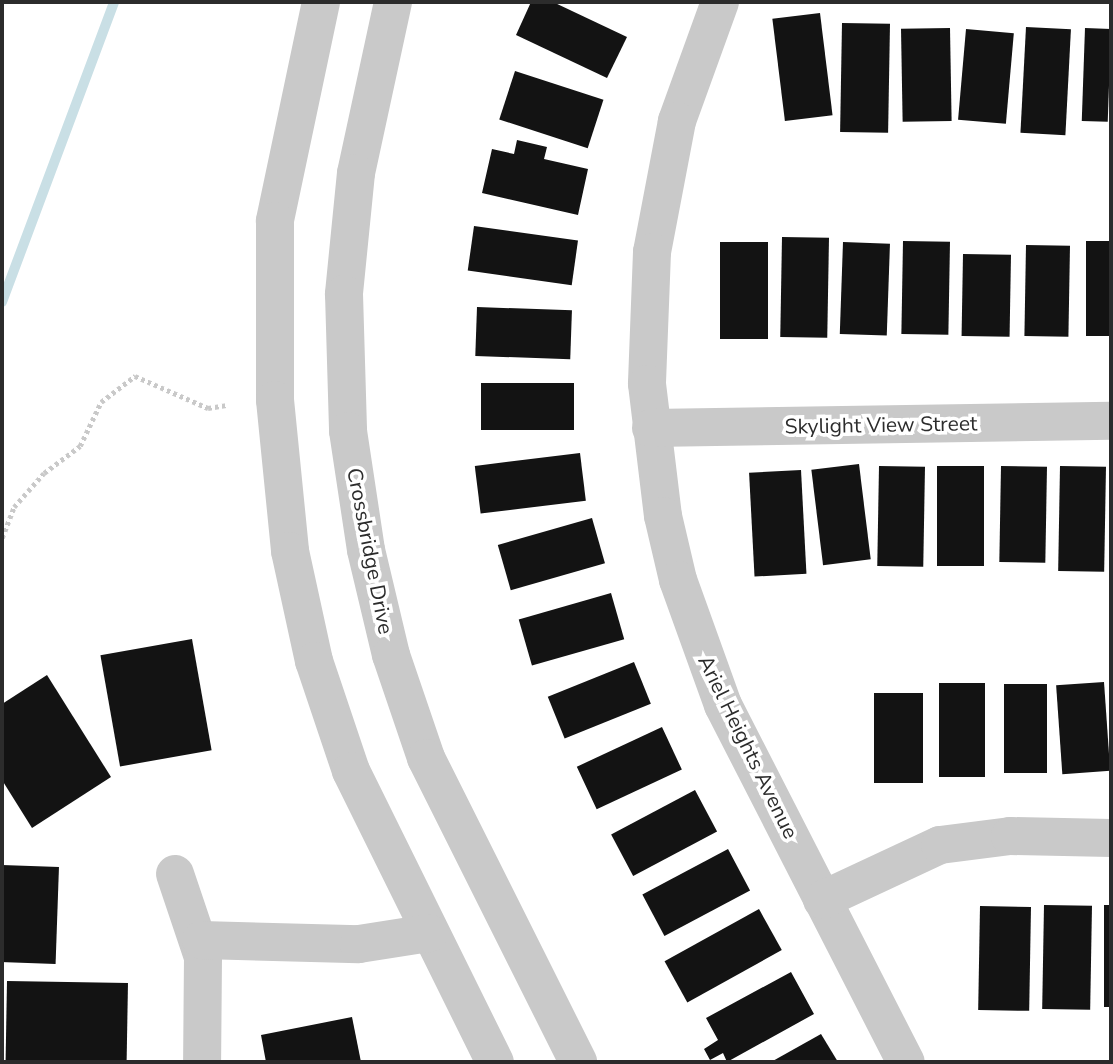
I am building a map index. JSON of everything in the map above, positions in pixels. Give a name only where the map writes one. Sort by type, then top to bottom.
[{"type":"street","points":[[321,2],[275,221],[281,486],[300,606],[333,721],[390,859],[495,1062]]},
{"type":"street","name":"Crossbridge Drive","points":[[393,2],[356,173],[344,294],[348,430],[366,550],[391,655],[426,758],[578,1062]]},
{"type":"street","name":"Ariel Heights Avenue","points":[[720,2],[662,186],[647,318],[651,428],[663,516],[698,644],[822,900],[906,1062]]},
{"type":"street","name":"Skylight View Street","points":[[651,428],[1111,421]]},
{"type":"street","points":[[822,900],[940,845],[1010,836],[1111,838]]},
{"type":"street","points":[[175,874],[201,940],[202,1062]]},
{"type":"street","points":[[201,940],[359,944],[429,933]]},
{"type":"path","points":[[2,538],[14,508],[44,472],[80,446],[101,402],[135,376],[208,408],[228,405]]},
{"type":"building","points":[[531,2],[553,2],[627,37],[607,78],[516,35]]},
{"type":"building","points":[[820,13],[833,115],[785,121],[772,19]]},
{"type":"building","points":[[842,23],[890,24],[888,133],[840,132]]},
{"type":"building","points":[[1026,27],[1071,29],[1065,135],[1020,133]]},
{"type":"building","points":[[950,28],[952,121],[903,122],[901,29]]},
{"type":"building","points":[[1085,28],[1111,29],[1108,122],[1082,121]]},
{"type":"building","points":[[966,29],[1014,33],[1006,124],[958,120]]},
{"type":"building","points":[[515,71],[603,100],[588,148],[499,120]]},
{"type":"building","points":[[517,140],[547,147],[544,159],[588,169],[578,215],[482,193],[492,149],[514,154]]},
{"type":"building","points":[[474,226],[578,241],[572,285],[468,271]]},
{"type":"building","points":[[782,237],[829,238],[827,338],[780,337]]},
{"type":"building","points":[[903,241],[950,242],[948,335],[901,334]]},
{"type":"building","points":[[1086,241],[1111,241],[1111,336],[1086,336]]},
{"type":"building","points":[[720,242],[768,242],[768,339],[720,339]]},
{"type":"building","points":[[843,242],[890,244],[887,336],[840,334]]},
{"type":"building","points":[[1026,245],[1070,246],[1068,337],[1024,336]]},
{"type":"building","points":[[963,254],[1011,255],[1010,337],[962,336]]},
{"type":"building","points":[[477,307],[572,310],[570,359],[475,356]]},
{"type":"building","points":[[481,383],[574,383],[574,430],[481,430]]},
{"type":"building","points":[[580,453],[586,501],[481,514],[475,466]]},
{"type":"building","points":[[859,464],[871,559],[823,565],[811,470]]},
{"type":"building","points":[[879,466],[925,467],[923,567],[877,566]]},
{"type":"building","points":[[937,466],[984,466],[984,566],[937,566]]},
{"type":"building","points":[[1001,466],[1047,467],[1045,563],[999,562]]},
{"type":"building","points":[[1060,466],[1106,467],[1104,572],[1058,571]]},
{"type":"building","points":[[801,470],[806,574],[755,577],[749,473]]},
{"type":"building","points":[[592,518],[605,563],[511,590],[498,545]]},
{"type":"building","points":[[611,593],[624,639],[532,666],[519,619]]},
{"type":"building","points":[[192,639],[212,750],[120,766],[100,655]]},
{"type":"building","points":[[634,662],[651,704],[565,739],[548,697]]},
{"type":"building","points":[[47,675],[111,777],[32,828],[2,780],[2,704]]},
{"type":"building","points":[[1104,682],[1110,771],[1062,774],[1056,685]]},
{"type":"building","points":[[939,683],[985,683],[985,777],[939,777]]},
{"type":"building","points":[[1004,684],[1047,684],[1047,773],[1004,773]]},
{"type":"building","points":[[874,693],[923,693],[923,783],[874,783]]},
{"type":"building","points":[[662,727],[682,770],[597,809],[577,767]]},
{"type":"building","points":[[695,790],[717,831],[633,876],[611,835]]},
{"type":"building","points":[[728,849],[750,890],[664,936],[642,895]]},
{"type":"building","points":[[2,865],[59,867],[56,964],[2,962]]},
{"type":"building","points":[[1044,905],[1092,906],[1090,1010],[1042,1009]]},
{"type":"building","points":[[1104,905],[1111,905],[1111,1007],[1104,1007]]},
{"type":"building","points":[[980,906],[1031,907],[1029,1011],[978,1010]]},
{"type":"building","points":[[759,909],[782,950],[687,1002],[665,961]]},
{"type":"building","points":[[791,972],[814,1014],[727,1062],[723,1053],[710,1060],[704,1049],[718,1040],[706,1018]]},
{"type":"building","points":[[7,981],[128,983],[127,1062],[6,1062]]},
{"type":"building","points":[[352,1017],[361,1062],[266,1062],[261,1035]]},
{"type":"building","points":[[821,1034],[838,1062],[771,1062]]},
{"type":"waterway","points":[[2,302],[114,2]]}]
